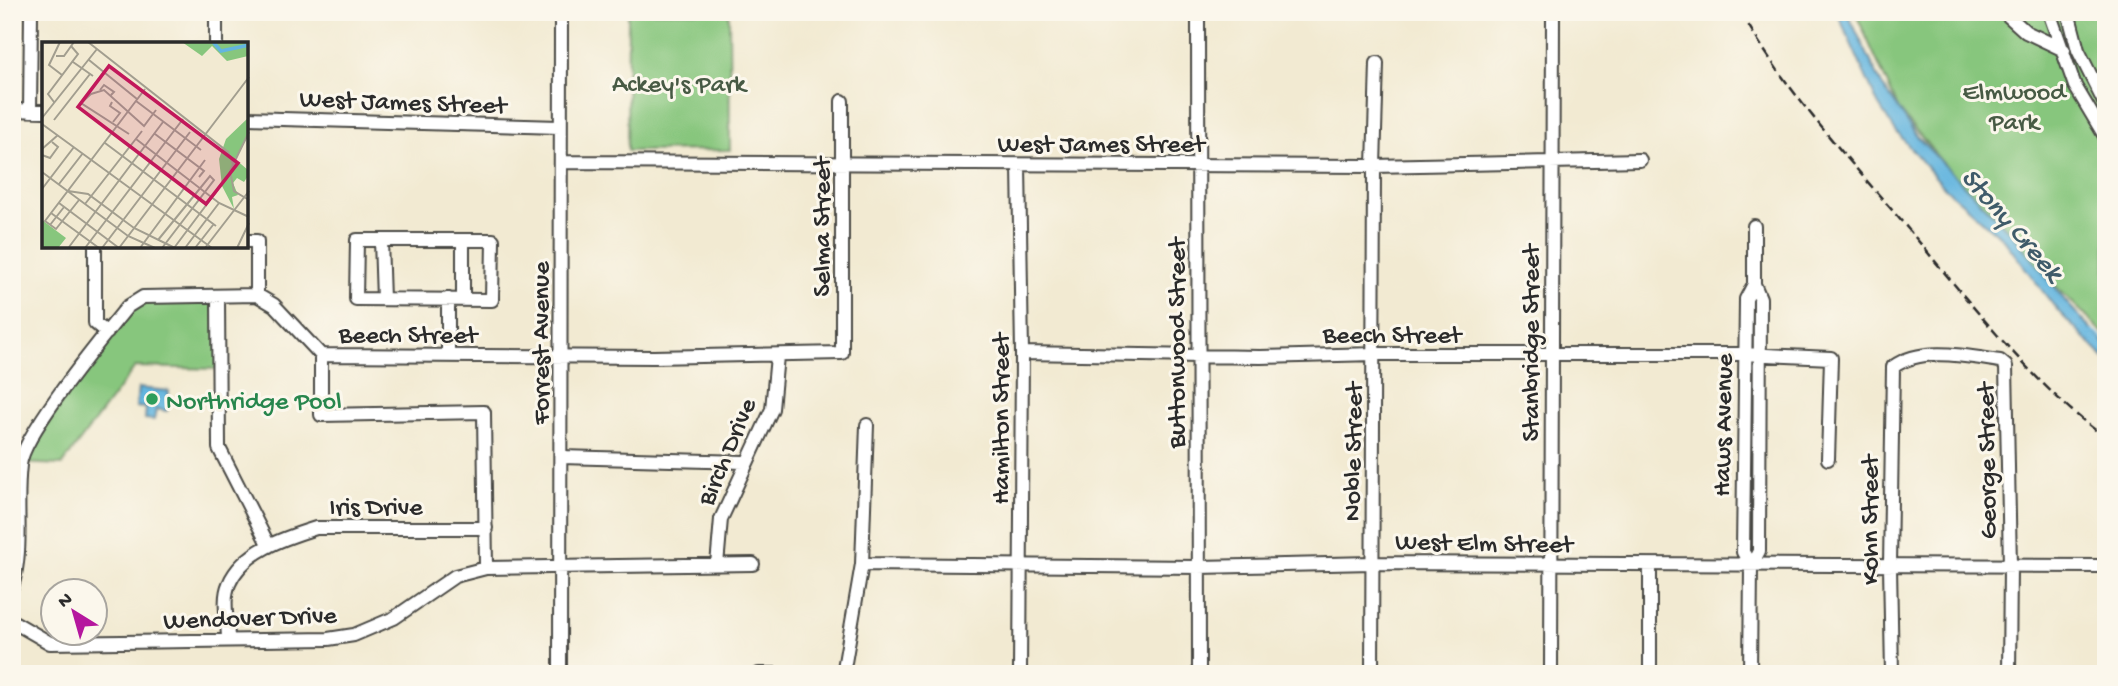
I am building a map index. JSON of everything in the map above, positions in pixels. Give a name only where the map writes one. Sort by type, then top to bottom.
[{"type":"street","points":[[30,111],[31,12]]},
{"type":"street","points":[[216,12],[216,42]]},
{"type":"street","name":"Forrest Avenue","points":[[560,674],[561,12]]},
{"type":"street","name":"Buttonwood Street","points":[[1198,12],[1196,354],[1199,674]]},
{"type":"street","name":"Stanbridge Street","points":[[1551,674],[1553,12]]},
{"type":"street","points":[[2004,12],[2026,32],[2061,51],[2078,50]]},
{"type":"street","points":[[2049,12],[2075,86],[2106,138]]},
{"type":"street","points":[[2068,12],[2078,50],[2106,106]]},
{"type":"street","name":"Noble Street","points":[[1372,674],[1374,166],[1377,63]]},
{"type":"street","name":"Selma Street","points":[[842,101],[842,353]]},
{"type":"street","points":[[12,110],[42,111]]},
{"type":"street","name":"West James Street","points":[[248,118],[559,127]]},
{"type":"street","name":"West James Street","points":[[562,162],[1374,166],[1640,160]]},
{"type":"street","name":"Hamilton Street","points":[[1019,165],[1022,353],[1020,674]]},
{"type":"street","name":"Haws Avenue","points":[[1750,674],[1751,566],[1759,551],[1761,467],[1760,298],[1754,284],[1754,226]]},
{"type":"street","points":[[357,240],[381,240],[493,240],[492,299],[356,299],[357,240]]},
{"type":"street","points":[[381,240],[383,299]]},
{"type":"street","points":[[463,240],[463,299]]},
{"type":"street","points":[[12,587],[20,544],[20,463],[31,435],[127,307],[143,297],[257,296],[257,241],[248,241]]},
{"type":"street","points":[[95,248],[95,323],[107,333]]},
{"type":"street","name":"Haws Avenue","points":[[1751,566],[1743,552],[1745,354],[1746,299],[1754,284]]},
{"type":"street","name":"Beech Street","points":[[257,296],[274,305],[321,355],[777,356],[842,353]]},
{"type":"street","points":[[218,297],[219,447],[270,546]]},
{"type":"street","points":[[448,299],[448,356]]},
{"type":"street","name":"Beech Street","points":[[1022,353],[1260,357],[1375,354],[1745,354],[1830,358],[1828,459]]},
{"type":"street","points":[[321,355],[321,415],[484,412],[486,568]]},
{"type":"street","name":"George Street","points":[[1893,367],[1912,355],[2000,361],[2006,366],[2009,674]]},
{"type":"street","name":"Birch Drive","points":[[717,565],[721,519],[744,462],[761,438],[772,409],[777,356]]},
{"type":"street","name":"Kohn Street","points":[[1892,674],[1889,566],[1893,367]]},
{"type":"street","points":[[843,674],[862,564],[867,425]]},
{"type":"street","points":[[561,457],[744,462]]},
{"type":"street","points":[[1744,466],[1761,467]]},
{"type":"street","name":"Iris Drive","points":[[228,639],[228,585],[252,555],[270,546],[316,528],[486,528]]},
{"type":"street","name":"West Elm Street","points":[[862,564],[1199,567],[1372,563],[2106,566]]},
{"type":"street","points":[[561,566],[753,564]]},
{"type":"street","points":[[1650,565],[1650,674]]},
{"type":"street","name":"Wendover Drive","points":[[12,621],[50,643],[328,639],[354,635],[394,618],[455,576],[486,568],[561,566]]},
{"type":"street","points":[[759,674],[787,674]]},
{"type":"green space","name":"Ackey's Park","points":[[628,12],[729,12],[730,150],[627,151]]},
{"type":"green space","name":"Elmwood Park","points":[[1855,12],[2106,12],[2106,336],[1993,224],[1899,110]]},
{"type":"green space","points":[[143,297],[218,297],[218,369],[135,367],[62,465],[20,463],[107,333]]},
{"type":"water","points":[[1837,12],[1847,12],[1882,85],[1918,138],[2013,235],[2067,303],[2106,345],[2106,360],[2057,310],[2004,240],[1944,187],[1894,129],[1878,104]]},
{"type":"water","name":"Northridge Pool","points":[[138,388],[169,391],[167,411],[156,409],[154,420],[145,419],[146,408],[136,407]]},
{"type":"waterway","name":"Stony Creek","points":[[2092,330],[2106,342]]},
{"type":"railway","points":[[1741,12],[1798,98],[1978,312],[2053,393],[2106,438]]},
{"type":"place","name":"Northridge Pool","points":[[152,399]]}]
